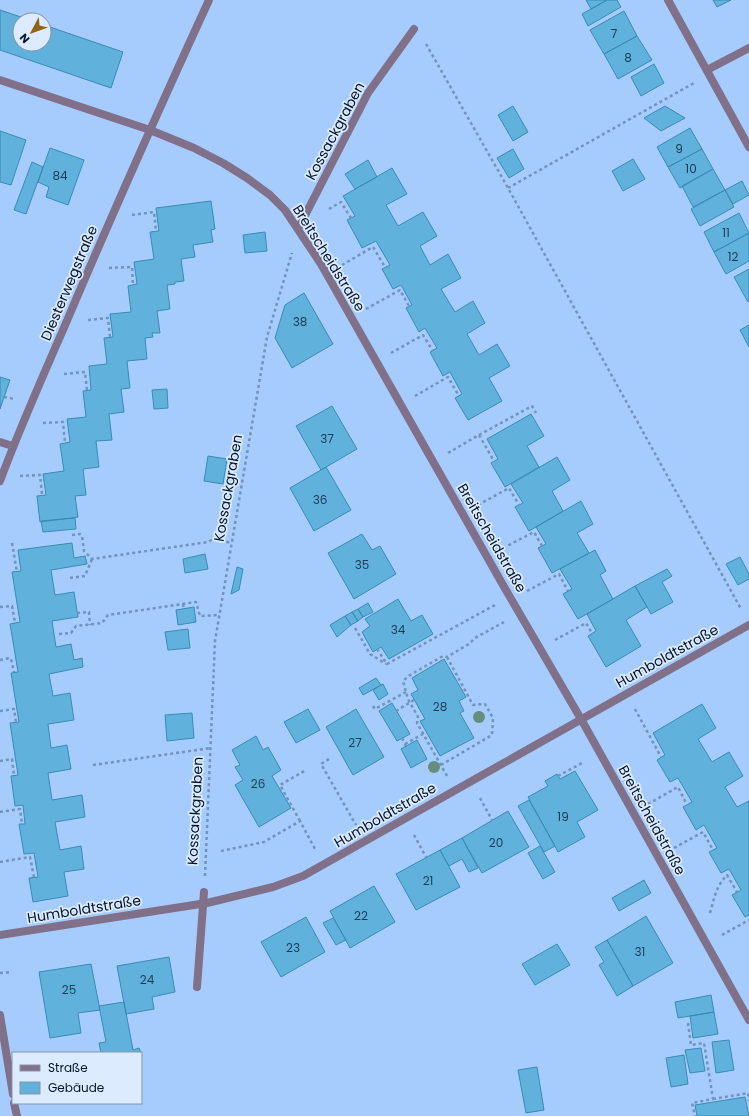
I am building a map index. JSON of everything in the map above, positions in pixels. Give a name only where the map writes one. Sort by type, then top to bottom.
[{"type":"street","name":"Diesterwegstraße","points":[[0,481],[13,446],[81,287],[209,0]]},
{"type":"street","points":[[668,0],[749,147]]},
{"type":"street","name":"Kossackgraben","points":[[298,229],[368,93],[414,29]]},
{"type":"street","points":[[706,70],[749,48]]},
{"type":"street","name":"Breitscheidstraße","points":[[0,80],[150,130],[194,148],[223,162],[270,195],[285,210],[321,264],[503,585],[581,719],[749,1020]]},
{"type":"street","points":[[0,442],[13,446]]},
{"type":"street","name":"Humboldtstraße","points":[[0,935],[204,904],[273,887],[303,876],[749,625]]},
{"type":"street","points":[[197,987],[204,892]]},
{"type":"street","points":[[0,1015],[12,1088]]},
{"type":"street","points":[[14,1104],[17,1116]]},
{"type":"path","points":[[414,29],[429,47],[742,609]]},
{"type":"path","points":[[508,188],[695,83],[706,70]]},
{"type":"path","points":[[346,210],[351,218]]},
{"type":"path","points":[[132,215],[154,212],[156,231]]},
{"type":"path","name":"Kossackgraben","points":[[204,892],[215,641],[267,337],[298,229]]},
{"type":"path","points":[[339,267],[373,247],[385,267]]},
{"type":"path","points":[[108,268],[132,266],[133,285]]},
{"type":"path","points":[[364,310],[400,290],[409,306]]},
{"type":"path","points":[[85,320],[108,318],[110,338]]},
{"type":"path","points":[[389,355],[423,335],[432,351]]},
{"type":"path","points":[[61,374],[85,372],[87,390]]},
{"type":"path","points":[[413,397],[448,377],[459,396]]},
{"type":"path","points":[[445,455],[532,406],[536,414]]},
{"type":"path","points":[[40,423],[63,422],[65,443]]},
{"type":"path","points":[[479,435],[494,462]]},
{"type":"path","points":[[17,477],[40,475],[42,495]]},
{"type":"path","points":[[475,507],[509,488],[519,505]]},
{"type":"path","points":[[500,550],[534,532],[542,546]]},
{"type":"path","points":[[72,535],[80,534],[82,536],[84,551],[92,559]]},
{"type":"path","points":[[92,559],[208,542],[214,539],[232,543]]},
{"type":"path","points":[[12,543],[17,572]]},
{"type":"path","points":[[70,578],[85,576],[92,559]]},
{"type":"path","points":[[524,593],[559,574],[568,591]]},
{"type":"path","points":[[59,634],[71,633],[76,626],[102,623],[108,615],[196,602],[200,616],[219,615]]},
{"type":"path","points":[[183,604],[184,608]]},
{"type":"path","points":[[387,664],[497,604]]},
{"type":"path","points":[[0,607],[12,606],[15,623]]},
{"type":"path","points":[[77,613],[89,612],[90,625]]},
{"type":"path","points":[[447,775],[422,729],[417,723],[418,717],[410,703],[403,681],[410,675],[443,656],[447,657],[469,644],[475,638],[506,620]]},
{"type":"path","points":[[552,642],[586,623],[592,633]]},
{"type":"path","points":[[356,628],[370,654],[387,664]]},
{"type":"path","points":[[377,649],[387,664]]},
{"type":"path","points":[[441,765],[492,735],[493,718],[485,704],[473,705],[447,657]]},
{"type":"path","points":[[0,660],[10,658],[14,672]]},
{"type":"path","points":[[373,706],[375,709],[406,692]]},
{"type":"path","points":[[396,711],[414,700]]},
{"type":"path","points":[[0,711],[14,709],[16,722]]},
{"type":"path","points":[[635,709],[661,757]]},
{"type":"path","points":[[402,738],[406,745],[424,734]]},
{"type":"path","points":[[93,765],[211,748]]},
{"type":"path","points":[[0,761],[12,759],[14,775]]},
{"type":"path","points":[[329,759],[321,764],[357,827]]},
{"type":"path","points":[[558,776],[586,761]]},
{"type":"path","points":[[306,770],[280,785],[318,854]]},
{"type":"path","points":[[646,806],[678,787],[687,805]]},
{"type":"path","points":[[479,796],[492,820]]},
{"type":"path","points":[[0,812],[20,809],[22,824]]},
{"type":"path","points":[[221,851],[264,842],[300,821]]},
{"type":"path","points":[[671,850],[703,832],[713,850]]},
{"type":"path","points":[[413,833],[426,857]]},
{"type":"path","points":[[0,862],[30,856],[34,878]]},
{"type":"path","points":[[709,918],[715,894],[721,881],[727,875],[737,892]]},
{"type":"path","points":[[720,936],[749,920]]},
{"type":"path","points":[[0,973],[12,972]]},
{"type":"path","points":[[688,1023],[691,1044],[704,1043],[713,1099]]},
{"type":"path","points":[[695,1116],[692,1103],[748,1093],[749,1101]]},
{"type":"building","points":[[586,0],[607,0],[591,9]]},
{"type":"building","points":[[607,0],[617,0],[621,7],[588,26],[582,14]]},
{"type":"building","points":[[713,0],[731,0],[717,7]]},
{"type":"building","points":[[0,10],[12,14],[12,52],[52,52],[52,28],[123,52],[111,88],[0,50]]},
{"type":"building","points":[[624,11],[637,36],[604,54],[590,30]]},
{"type":"building","points":[[637,36],[652,60],[618,79],[604,54]]},
{"type":"building","points":[[654,64],[664,83],[641,96],[631,77]]},
{"type":"building","points":[[513,106],[528,132],[513,141],[498,115]]},
{"type":"building","points":[[665,106],[685,118],[661,131],[644,118]]},
{"type":"building","points":[[690,128],[702,149],[668,167],[657,147]]},
{"type":"building","points":[[0,131],[26,140],[11,185],[0,182]]},
{"type":"building","points":[[50,148],[84,160],[68,205],[46,197],[49,187],[38,182]]},
{"type":"building","points":[[513,149],[524,169],[509,178],[497,158]]},
{"type":"building","points":[[702,149],[713,169],[680,188],[668,167]]},
{"type":"building","points":[[633,159],[645,179],[623,191],[612,171]]},
{"type":"building","points":[[368,160],[377,177],[355,189],[345,174]]},
{"type":"building","points":[[32,162],[43,167],[26,214],[14,210]]},
{"type":"building","points":[[392,168],[407,194],[386,205],[398,226],[423,212],[437,236],[420,246],[430,265],[448,254],[461,278],[441,289],[455,312],[473,301],[485,323],[467,334],[479,355],[497,344],[510,366],[489,378],[502,401],[468,420],[455,398],[462,394],[450,372],[443,376],[430,352],[437,348],[425,328],[419,332],[406,308],[412,305],[401,285],[393,289],[382,269],[390,265],[376,241],[362,248],[347,220],[355,216],[343,196]]},
{"type":"building","points":[[713,169],[725,190],[693,207],[682,186]]},
{"type":"building","points":[[742,181],[749,195],[733,204],[725,190]]},
{"type":"building","points":[[725,190],[734,207],[700,226],[691,209]]},
{"type":"building","points":[[211,201],[215,229],[211,230],[213,242],[193,245],[195,257],[181,259],[184,281],[167,285],[170,309],[157,311],[160,333],[152,333],[153,337],[145,338],[147,359],[127,361],[130,388],[121,389],[124,412],[109,414],[112,440],[96,441],[99,467],[83,469],[86,495],[75,496],[78,517],[40,522],[37,496],[46,495],[43,474],[64,471],[60,444],[70,442],[67,419],[86,417],[83,391],[91,390],[89,366],[107,364],[104,338],[113,337],[110,314],[131,312],[128,286],[137,284],[134,262],[154,259],[150,232],[159,231],[156,208]]},
{"type":"building","points":[[739,213],[749,233],[714,252],[704,232]]},
{"type":"building","points":[[265,232],[267,251],[245,253],[243,235]]},
{"type":"building","points":[[749,233],[749,261],[726,274],[714,252]]},
{"type":"building","points":[[749,269],[749,301],[748,302],[734,277]]},
{"type":"building","points":[[304,293],[333,344],[292,368],[275,338],[285,305]]},
{"type":"building","points":[[749,325],[749,347],[740,330]]},
{"type":"building","points":[[0,377],[10,380],[0,409]]},
{"type":"building","points":[[167,389],[168,408],[154,409],[152,390]]},
{"type":"building","points":[[332,406],[357,449],[321,470],[296,426]]},
{"type":"building","points":[[531,414],[544,436],[527,446],[539,467],[505,487],[491,463],[498,459],[487,439]]},
{"type":"building","points":[[208,456],[227,459],[223,484],[204,481]]},
{"type":"building","points":[[557,457],[570,480],[552,491],[563,511],[529,531],[515,507],[523,503],[511,484]]},
{"type":"building","points":[[326,467],[351,510],[314,531],[290,488]]},
{"type":"building","points":[[581,501],[593,524],[577,533],[589,553],[552,573],[538,548],[546,544],[536,527]]},
{"type":"building","points":[[75,518],[76,529],[43,532],[41,521]]},
{"type":"building","points":[[362,534],[372,550],[380,546],[396,574],[354,599],[328,553]]},
{"type":"building","points":[[72,543],[74,558],[85,556],[87,564],[51,570],[55,595],[74,592],[78,617],[52,621],[56,647],[71,644],[74,660],[82,658],[83,667],[49,674],[53,696],[70,693],[74,720],[48,724],[51,748],[67,745],[71,769],[48,773],[52,800],[82,795],[85,817],[55,822],[60,850],[81,846],[84,869],[64,872],[68,896],[33,902],[29,878],[38,877],[34,853],[24,854],[19,824],[25,824],[23,805],[15,806],[11,776],[18,775],[10,723],[19,722],[11,673],[18,672],[10,624],[20,622],[12,572],[21,571],[18,550]]},
{"type":"building","points":[[595,550],[606,571],[600,575],[613,599],[578,619],[563,594],[572,589],[560,569]]},
{"type":"building","points":[[205,554],[208,569],[185,573],[183,559]]},
{"type":"building","points":[[740,557],[749,574],[749,579],[738,585],[726,564]]},
{"type":"building","points":[[237,567],[243,569],[239,590],[231,594]]},
{"type":"building","points":[[667,569],[672,576],[662,582],[673,602],[651,614],[635,586]]},
{"type":"building","points":[[635,586],[647,607],[626,620],[641,646],[606,667],[588,636],[596,631],[587,614]]},
{"type":"building","points":[[398,599],[411,621],[422,615],[433,634],[389,659],[381,647],[373,652],[362,632],[370,626],[365,619]]},
{"type":"building","points":[[368,603],[373,612],[363,617],[358,609]]},
{"type":"building","points":[[194,607],[196,622],[178,625],[176,610]]},
{"type":"building","points":[[358,609],[363,617],[358,621],[352,612]]},
{"type":"building","points":[[352,612],[358,621],[351,625],[345,616]]},
{"type":"building","points":[[345,616],[351,625],[337,637],[330,625]]},
{"type":"building","points":[[188,629],[190,648],[168,650],[165,632]]},
{"type":"building","points":[[444,659],[466,697],[459,701],[464,711],[460,713],[474,738],[440,756],[420,721],[425,719],[411,694],[418,690],[412,678]]},
{"type":"building","points":[[376,678],[381,685],[363,695],[359,688]]},
{"type":"building","points":[[383,684],[388,694],[379,700],[373,690]]},
{"type":"building","points":[[392,703],[410,734],[397,741],[379,711]]},
{"type":"building","points":[[702,704],[716,728],[698,739],[712,762],[729,752],[743,776],[725,787],[737,807],[749,801],[749,915],[745,917],[732,895],[741,890],[729,869],[721,873],[709,852],[717,848],[704,825],[696,830],[683,807],[692,802],[678,778],[670,782],[657,760],[665,755],[653,733]]},
{"type":"building","points":[[308,709],[320,730],[296,743],[284,722]]},
{"type":"building","points":[[356,709],[384,757],[353,775],[326,727]]},
{"type":"building","points":[[192,713],[194,738],[167,741],[165,715]]},
{"type":"building","points":[[256,736],[263,750],[268,747],[281,770],[272,776],[291,808],[259,827],[235,785],[243,780],[235,767],[240,765],[232,750]]},
{"type":"building","points":[[417,740],[427,759],[411,768],[401,749]]},
{"type":"building","points":[[575,771],[598,810],[577,822],[585,837],[558,852],[528,797],[548,786],[545,781],[557,774],[560,779]]},
{"type":"building","points":[[529,800],[555,846],[544,852],[518,806]]},
{"type":"building","points":[[508,811],[529,847],[482,873],[462,838]]},
{"type":"building","points":[[462,838],[478,868],[469,872],[462,859],[449,866],[440,850]]},
{"type":"building","points":[[540,846],[555,872],[543,879],[528,853]]},
{"type":"building","points":[[440,850],[460,887],[416,910],[396,874]]},
{"type":"building","points":[[644,880],[651,893],[619,911],[612,898]]},
{"type":"building","points":[[374,886],[395,922],[350,948],[330,911]]},
{"type":"building","points":[[646,916],[673,963],[633,986],[607,940]]},
{"type":"building","points":[[306,917],[325,952],[281,977],[261,942]]},
{"type":"building","points":[[333,918],[346,940],[336,945],[323,923]]},
{"type":"building","points":[[607,940],[633,986],[617,996],[599,965],[604,962],[595,947]]},
{"type":"building","points":[[557,944],[570,965],[535,985],[522,964]]},
{"type":"building","points":[[169,957],[175,992],[152,997],[154,1009],[126,1014],[117,966]]},
{"type":"building","points":[[91,964],[100,1010],[78,1013],[81,1033],[50,1038],[39,972]]},
{"type":"building","points":[[711,995],[714,1012],[678,1018],[675,1002]]},
{"type":"building","points":[[124,1002],[133,1050],[139,1048],[141,1052],[101,1052],[99,1043],[106,1042],[99,1006]]},
{"type":"building","points":[[714,1012],[718,1034],[693,1038],[690,1016]]},
{"type":"building","points":[[729,1040],[734,1070],[716,1073],[712,1042]]},
{"type":"building","points":[[701,1048],[705,1071],[690,1073],[685,1050]]},
{"type":"building","points":[[684,1055],[688,1084],[671,1087],[666,1058]]},
{"type":"building","points":[[537,1067],[544,1110],[526,1113],[518,1070]]},
{"type":"building","points":[[745,1097],[749,1116],[697,1116],[695,1105]]}]
